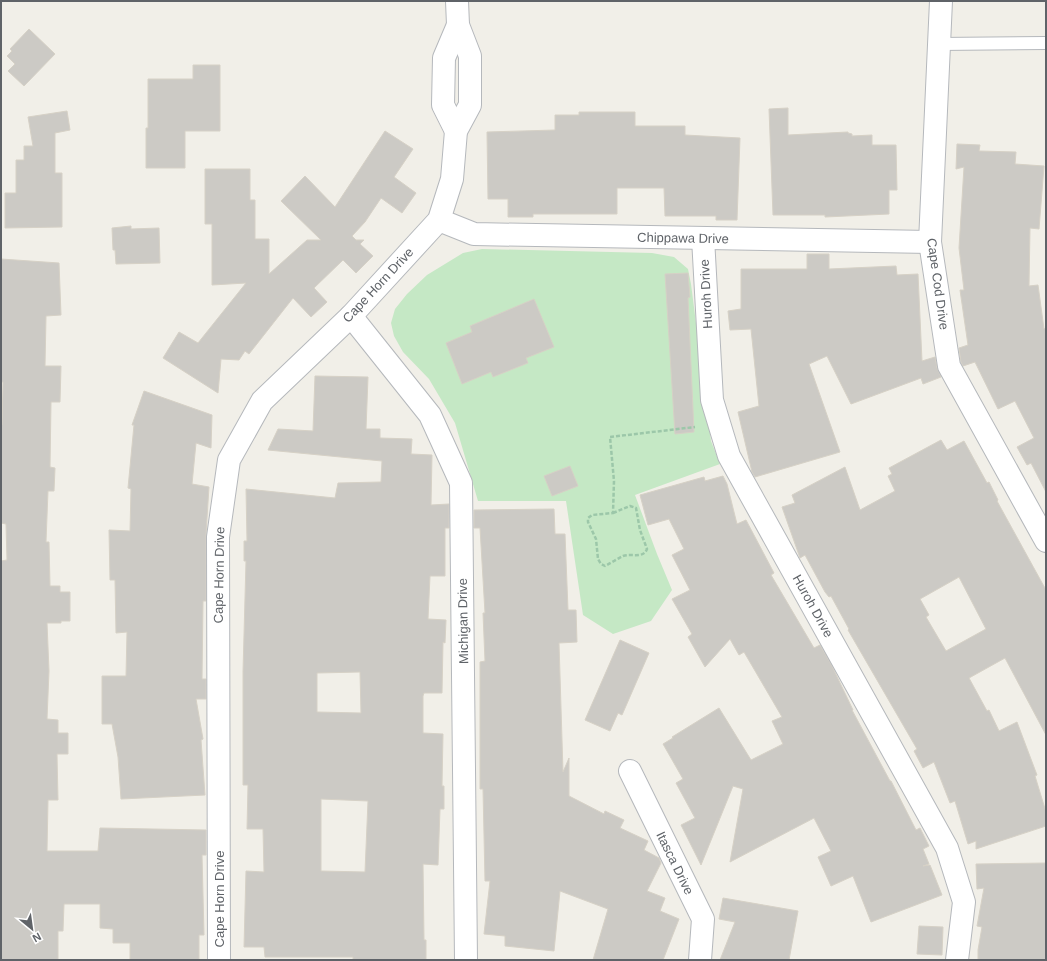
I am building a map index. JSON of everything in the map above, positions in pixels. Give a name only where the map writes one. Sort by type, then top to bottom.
[{"type":"street","points":[[456,131],[470,105],[470,56],[458,25],[457,1]]},
{"type":"street","name":"Cape Cod Drive","points":[[940,1],[930,242],[949,366],[1046,541]]},
{"type":"street","points":[[456,131],[443,105],[444,58],[458,25]]},
{"type":"street","name":"Cape Horn Drive","points":[[220,960],[218,537],[229,460],[262,401],[351,316],[440,220],[452,179],[456,131]]},
{"type":"street","name":"Chippawa Drive","points":[[440,220],[474,234],[930,242]]},
{"type":"street","name":"Huroh Drive","points":[[703,238],[712,400],[729,456],[947,848],[964,902],[958,960]]},
{"type":"street","name":"Michigan Drive","points":[[351,316],[430,415],[461,483],[466,960]]},
{"type":"street","name":"Itasca Drive","points":[[630,771],[702,919],[700,960]]},
{"type":"lane","points":[[938,44],[1046,43]]},
{"type":"path","points":[[613,513],[614,481],[610,437],[719,424]]},
{"type":"path","points":[[630,506],[636,508],[640,530],[647,549],[646,553],[642,555],[624,556],[605,566],[601,564],[598,559],[596,539],[588,522],[588,518],[592,515],[613,513],[630,506]]},
{"type":"green space","points":[[482,249],[652,253],[674,257],[688,269],[711,441],[720,464],[635,495],[672,590],[651,621],[613,634],[583,615],[566,501],[478,501],[455,423],[429,379],[403,352],[394,336],[391,323],[395,309],[407,294],[427,275],[463,253]]},
{"type":"building","points":[[29,29],[55,54],[24,86],[8,71],[15,64],[7,56],[12,51],[10,49]]},
{"type":"building","points":[[193,65],[220,65],[220,131],[185,131],[185,168],[146,168],[148,79],[193,79]]},
{"type":"building","points":[[788,108],[788,135],[848,132],[852,134],[852,136],[872,135],[872,145],[896,145],[897,190],[889,190],[889,214],[825,217],[825,215],[773,215],[769,109]]},
{"type":"building","points":[[67,111],[70,130],[55,133],[55,173],[62,173],[62,227],[5,228],[5,193],[16,193],[16,160],[24,160],[24,146],[33,146],[28,117]]},
{"type":"building","points":[[579,112],[635,112],[635,126],[685,126],[685,135],[740,138],[737,220],[716,220],[716,216],[665,216],[664,188],[617,188],[617,214],[533,214],[533,217],[508,217],[508,199],[488,199],[487,132],[555,130],[555,115],[579,115]]},
{"type":"building","points":[[385,131],[413,149],[394,177],[416,193],[402,213],[381,198],[365,222],[352,236],[356,240],[364,240],[360,244],[373,256],[356,273],[343,260],[314,288],[327,302],[311,317],[293,298],[249,354],[245,351],[239,360],[221,359],[218,393],[163,358],[179,332],[198,343],[246,283],[212,285],[212,224],[205,224],[205,169],[250,169],[250,200],[255,200],[255,239],[269,239],[269,274],[307,240],[321,240],[281,201],[305,176],[335,207]]},
{"type":"building","points":[[957,144],[980,145],[979,151],[1016,152],[1015,164],[1044,166],[1039,229],[1030,228],[1029,286],[1038,285],[1044,329],[1046,328],[1046,492],[1031,463],[1027,465],[1017,447],[1034,438],[1015,401],[998,409],[975,362],[963,366],[961,362],[959,348],[968,345],[960,290],[964,290],[959,248],[964,167],[956,169]]},
{"type":"building","points":[[131,226],[131,229],[159,228],[160,263],[116,264],[115,250],[113,250],[112,228]]},
{"type":"building","points":[[807,254],[829,254],[829,269],[896,266],[897,275],[918,274],[922,361],[935,357],[937,368],[941,377],[923,384],[921,378],[851,404],[827,356],[809,364],[840,452],[755,477],[752,472],[738,412],[759,406],[751,329],[730,330],[728,311],[741,309],[741,269],[807,269]]},
{"type":"building","points":[[1,259],[59,263],[61,315],[46,316],[45,366],[61,366],[60,402],[51,402],[50,467],[55,468],[54,491],[48,491],[46,542],[49,542],[50,586],[60,586],[60,592],[70,592],[70,621],[61,621],[61,623],[47,623],[49,671],[47,719],[58,720],[58,733],[68,733],[68,754],[57,754],[58,800],[48,800],[47,851],[98,851],[100,828],[206,830],[206,855],[202,855],[204,935],[199,935],[199,960],[130,960],[130,943],[113,943],[113,929],[100,928],[100,904],[64,904],[63,931],[58,931],[58,960],[1,960],[1,561],[7,560],[6,524],[1,523],[1,425],[3,382],[1,382]]},
{"type":"building","points":[[688,273],[694,432],[675,434],[665,274]]},
{"type":"building","points":[[534,299],[554,347],[526,358],[528,363],[493,377],[491,372],[462,384],[446,343],[472,332],[470,326]]},
{"type":"building","points":[[315,376],[368,377],[366,429],[380,429],[380,438],[412,439],[411,454],[432,455],[431,505],[449,504],[449,528],[445,528],[445,576],[430,576],[428,619],[446,620],[445,643],[443,642],[442,693],[424,693],[423,696],[423,733],[443,734],[442,786],[444,786],[444,809],[440,809],[438,865],[423,864],[424,940],[426,940],[426,960],[353,960],[353,957],[265,957],[264,947],[244,947],[246,871],[264,872],[263,829],[247,829],[248,785],[243,785],[243,672],[246,561],[244,561],[244,541],[247,541],[246,489],[335,498],[338,483],[381,482],[382,461],[268,450],[278,429],[313,431]],"holes":[[[360,672],[361,713],[317,712],[317,673]],[[321,799],[368,801],[365,872],[321,871]]]},
{"type":"building","points":[[144,391],[212,415],[211,448],[196,443],[192,484],[209,487],[206,534],[206,601],[203,601],[202,679],[206,679],[206,699],[196,699],[203,739],[201,740],[205,795],[121,799],[118,757],[112,724],[102,724],[102,676],[126,676],[127,632],[116,633],[115,580],[110,580],[109,530],[130,531],[131,489],[128,488],[134,425],[132,425]]},
{"type":"building","points":[[941,440],[947,450],[964,441],[987,483],[989,482],[998,500],[997,501],[1046,590],[1046,735],[1005,658],[969,678],[987,711],[989,710],[999,731],[1017,722],[1037,775],[1035,776],[1046,812],[1046,826],[976,849],[976,841],[968,844],[955,801],[950,803],[934,762],[923,768],[914,751],[917,749],[848,630],[849,629],[831,596],[829,597],[825,592],[805,555],[800,558],[782,507],[795,503],[792,495],[845,467],[860,510],[895,491],[888,476],[892,474],[889,468]],"holes":[[[959,577],[986,629],[946,651],[926,617],[929,615],[920,599]]]},
{"type":"building","points":[[570,466],[578,486],[552,496],[544,476]]},
{"type":"building","points":[[723,476],[727,484],[737,524],[746,520],[774,573],[771,575],[814,648],[820,645],[831,664],[852,710],[916,830],[920,828],[929,846],[923,849],[929,864],[923,866],[930,865],[942,895],[871,922],[853,876],[831,886],[818,857],[831,851],[814,818],[730,862],[743,789],[733,786],[701,865],[681,825],[695,818],[676,783],[683,779],[663,744],[719,708],[751,760],[783,744],[772,721],[782,717],[744,652],[739,655],[730,639],[705,667],[688,637],[692,634],[672,599],[690,590],[672,555],[684,549],[669,519],[648,525],[640,495],[704,477],[705,481]]},
{"type":"building","points":[[554,509],[555,534],[565,534],[568,610],[576,610],[577,642],[559,643],[563,772],[569,758],[569,796],[604,814],[605,811],[624,820],[620,828],[648,841],[644,850],[659,858],[661,863],[647,891],[665,898],[660,911],[679,919],[663,960],[593,960],[608,909],[560,891],[554,951],[505,946],[505,936],[484,934],[490,881],[485,881],[483,789],[480,789],[480,662],[485,661],[483,613],[485,613],[480,528],[474,528],[474,510]]},
{"type":"building","points":[[620,640],[649,653],[622,715],[618,713],[610,731],[585,720]]},
{"type":"building","points":[[1046,863],[1046,960],[978,960],[978,950],[982,927],[977,926],[984,888],[977,889],[976,864]]},
{"type":"building","points":[[723,898],[798,911],[789,960],[720,960],[735,922],[719,919]]},
{"type":"building","points":[[919,926],[943,927],[942,955],[917,954]]}]
